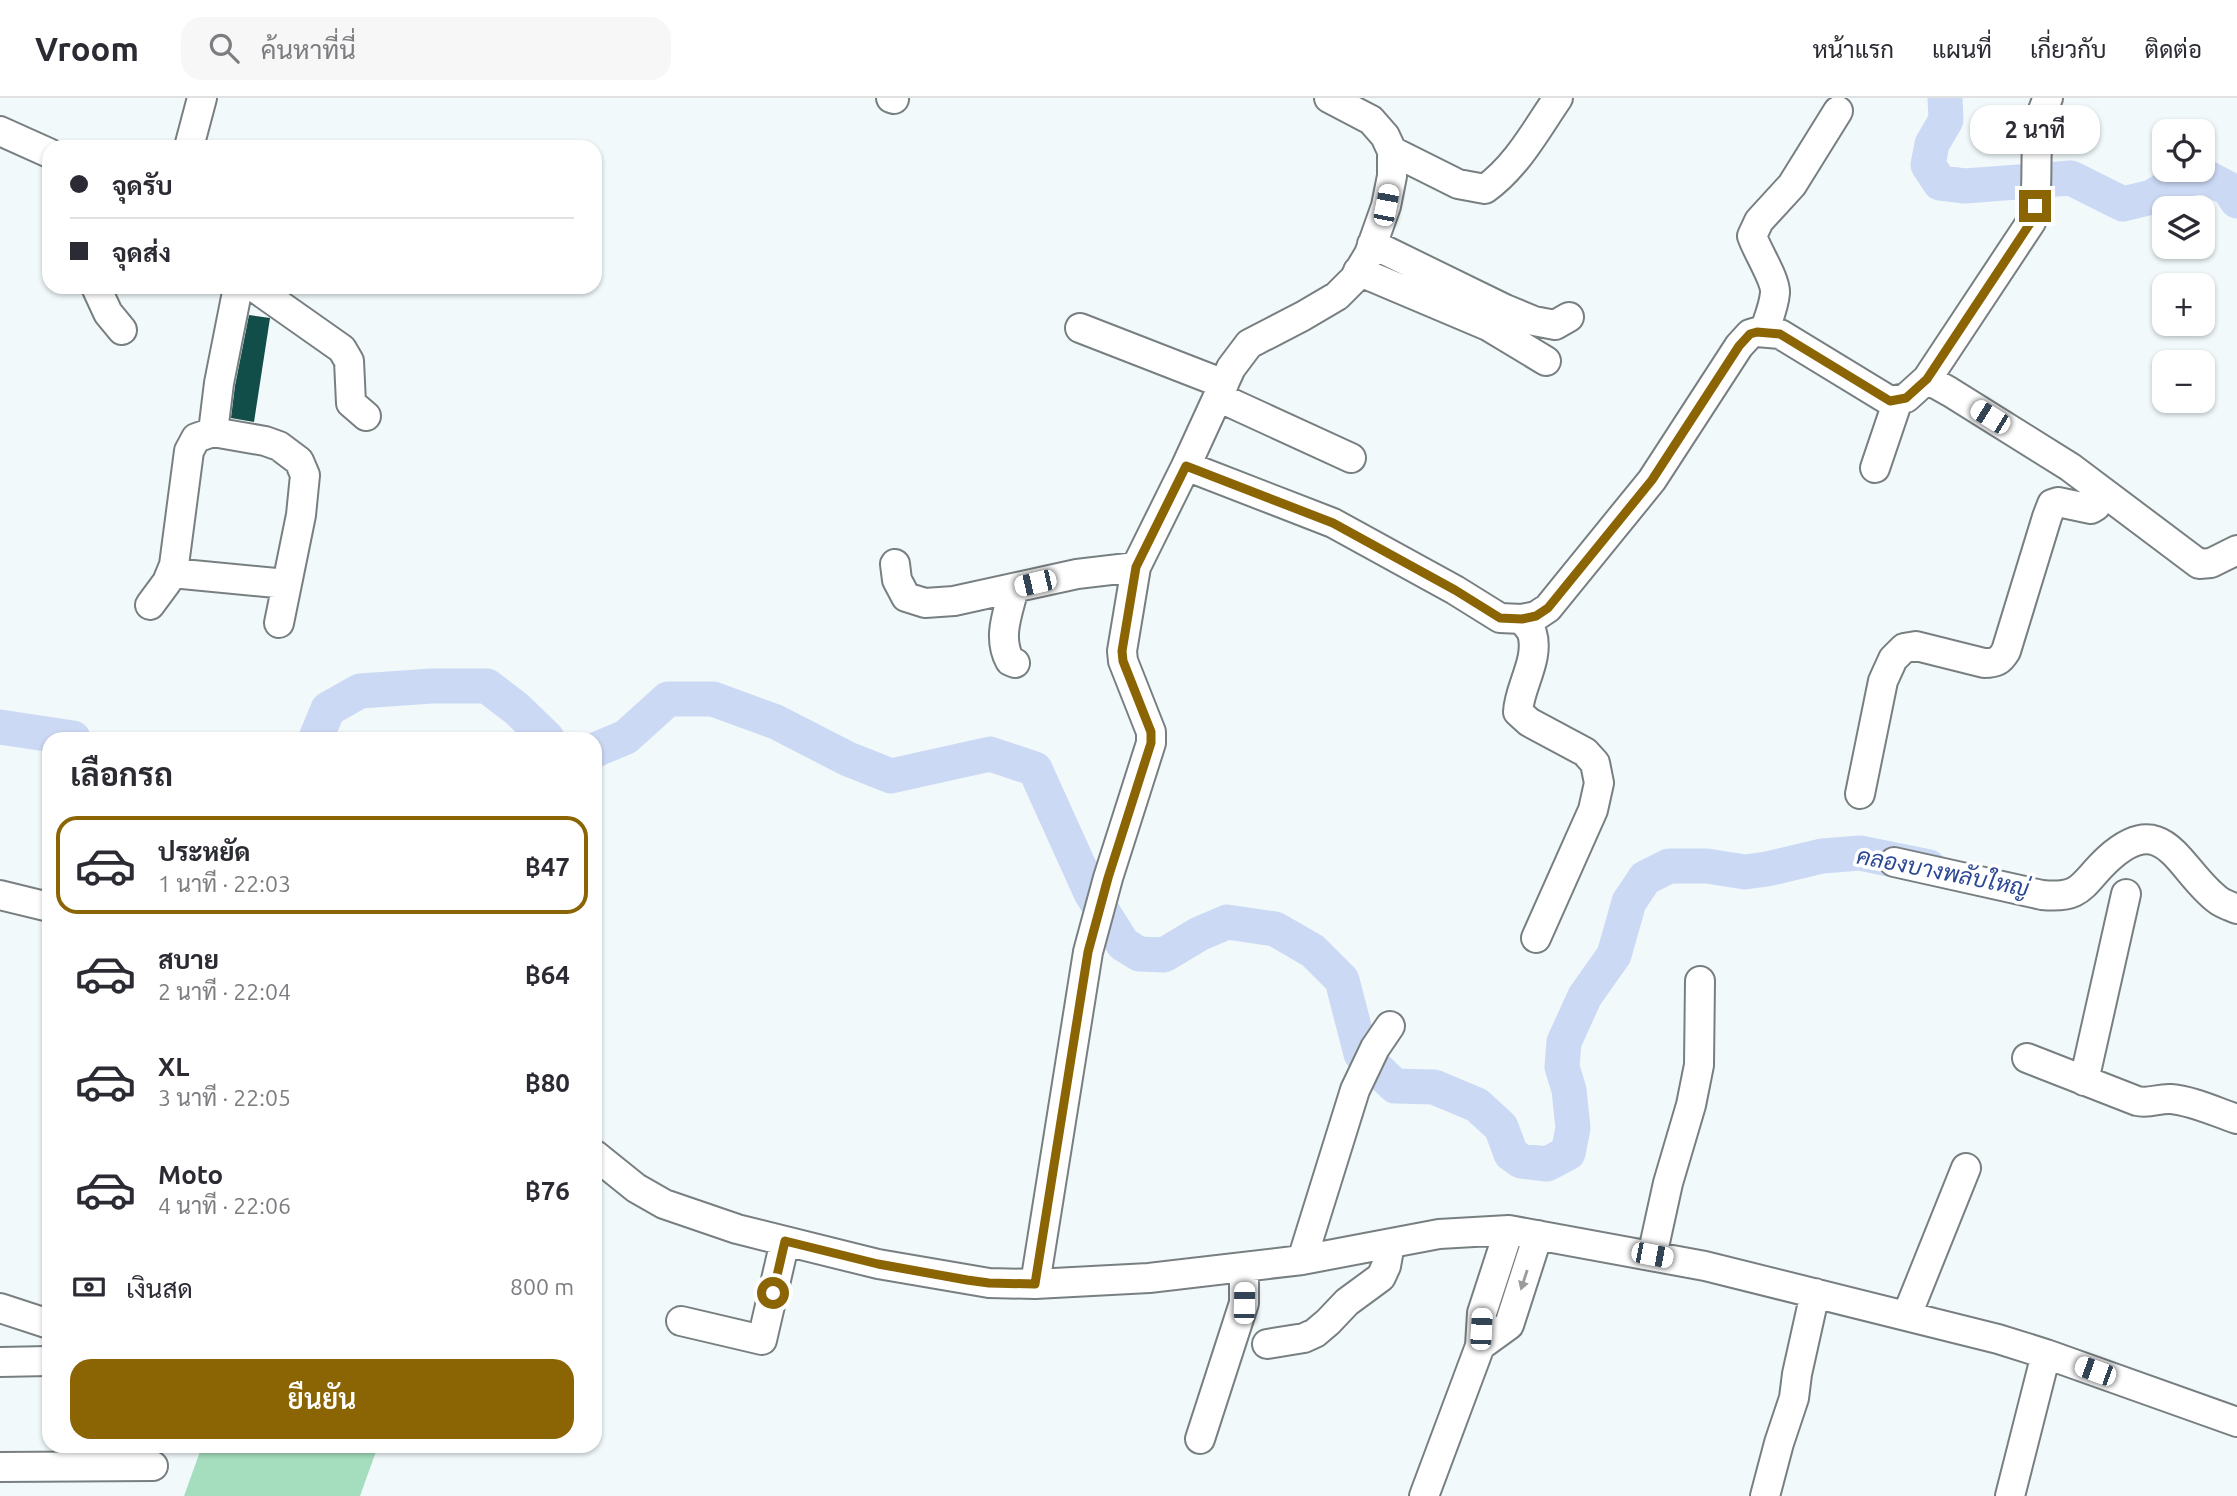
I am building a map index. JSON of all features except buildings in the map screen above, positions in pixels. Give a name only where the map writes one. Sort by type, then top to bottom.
[{"type":"street","points":[[191,140],[202,98]]},
{"type":"street","points":[[1035,1284],[1088,952],[1108,878],[1151,743],[1151,732],[1123,661],[1122,651],[1136,567],[1231,368],[1249,344],[1337,296],[1354,279],[1372,244],[1386,205],[1392,176],[1392,151],[1385,136],[1371,120],[1329,98]]},
{"type":"street","points":[[1392,151],[1458,184],[1485,189],[1500,178],[1524,149],[1558,98]]},
{"type":"street","points":[[1186,466],[1333,523],[1500,618],[1522,619],[1536,616],[1548,608],[1652,480],[1739,346],[1750,334],[1780,334],[1890,401],[1906,398],[1927,379],[2031,222],[2035,206],[2037,132],[2041,112],[2048,98]]},
{"type":"street","points":[[1764,332],[1775,292],[1773,279],[1752,236],[1759,221],[1792,185],[1838,111]]},
{"type":"street","points":[[0,131],[42,150]]},
{"type":"street","points":[[1372,244],[1534,321],[1555,325],[1569,317]]},
{"type":"street","points":[[1358,271],[1488,326],[1546,361]]},
{"type":"street","points":[[99,294],[108,313],[122,330]]},
{"type":"street","points":[[213,432],[219,383],[237,294]]},
{"type":"street","points":[[264,294],[342,349],[348,361],[351,402],[366,416]]},
{"type":"street","points":[[1080,328],[1221,391],[1351,458]]},
{"type":"street","points":[[1927,379],[2070,467],[2199,564],[2211,563],[2237,550]]},
{"type":"street","points":[[1875,468],[1898,400]]},
{"type":"street","points":[[150,605],[172,573],[189,451],[196,438],[213,432],[279,446],[299,461],[305,475],[279,623]]},
{"type":"street","points":[[1860,794],[1883,681],[1893,659],[1904,648],[1916,646],[1984,663],[2001,659],[2006,651],[2052,504],[2058,502],[2091,509],[2104,493]]},
{"type":"street","points":[[895,564],[897,580],[906,597],[925,603],[954,601],[1077,574],[1136,567]]},
{"type":"street","points":[[172,573],[276,583]]},
{"type":"street","points":[[1014,588],[1002,635],[1006,653],[1010,661],[1015,663]]},
{"type":"street","points":[[1522,619],[1532,632],[1534,648],[1518,700],[1518,712],[1529,722],[1585,752],[1595,764],[1599,783],[1593,810],[1536,938]]},
{"type":"street","points":[[1894,862],[2042,895],[2066,896],[2077,891],[2123,847],[2148,840],[2159,841],[2170,848],[2215,898],[2237,909]]},
{"type":"street","points":[[2084,1081],[2126,894]]},
{"type":"street","points":[[0,895],[42,905]]},
{"type":"street","points":[[1652,1255],[1699,1065],[1700,981]]},
{"type":"street","points":[[1302,1260],[1355,1090],[1382,1037]]},
{"type":"street","points":[[2027,1058],[2137,1101],[2146,1103],[2166,1098],[2179,1100],[2237,1119]]},
{"type":"street","points":[[602,1161],[636,1188],[664,1203],[737,1229],[878,1264],[989,1283],[1035,1284],[1149,1278],[1302,1260],[1439,1234],[1500,1230],[1538,1235],[1705,1266],[1998,1339],[2237,1422]]},
{"type":"street","points":[[1907,1315],[1966,1168]]},
{"type":"street","points":[[1424,1496],[1480,1346],[1482,1312],[1500,1230]]},
{"type":"street","points":[[1480,1346],[1509,1325],[1538,1235]]},
{"type":"street","points":[[681,1321],[762,1340],[785,1241]]},
{"type":"street","points":[[1267,1344],[1304,1338],[1315,1333],[1347,1302],[1381,1277],[1390,1244]]},
{"type":"street","points":[[1200,1439],[1244,1303],[1244,1267]]},
{"type":"street","points":[[1765,1496],[1794,1398],[1815,1293]]},
{"type":"street","points":[[0,1308],[42,1322]]},
{"type":"street","points":[[2010,1496],[2046,1354]]},
{"type":"street","points":[[0,1362],[42,1361]]},
{"type":"street","points":[[0,1467],[153,1466]]},
{"type":"green space","points":[[199,1453],[375,1453],[360,1496],[184,1496]]},
{"type":"waterway","points":[[1945,98],[1946,120],[1932,144],[1928,165],[1940,183],[1965,186],[2071,178],[2123,204],[2152,197],[2178,181],[2204,176],[2229,189],[2237,201]]},
{"type":"waterway","name":"คลองบางพลับใหญ่","points":[[318,732],[328,709],[360,691],[432,686],[487,686],[541,732]]},
{"type":"waterway","name":"คลองบางพลับใหญ่","points":[[602,747],[626,737],[668,699],[713,699],[776,722],[848,759],[891,776],[990,754],[1035,769],[1091,893],[1123,944],[1139,954],[1164,955],[1199,934],[1227,922],[1275,929],[1313,951],[1342,980],[1361,1054],[1395,1086],[1434,1087],[1477,1105],[1501,1127],[1511,1154],[1521,1161],[1547,1164],[1568,1153],[1573,1128],[1569,1090],[1562,1067],[1564,1042],[1585,996],[1614,955],[1629,902],[1645,878],[1669,866],[1707,866],[1745,872],[1822,856],[1860,853],[1929,867]]},
{"type":"waterway","name":"คลองบางพลับใหญ่","points":[[0,727],[42,733]]},
{"type":"route","points":[[773,1293],[785,1241],[878,1264],[967,1280],[1035,1284],[1088,952],[1108,878],[1151,743],[1151,732],[1123,661],[1122,651],[1136,567],[1186,466],[1333,523],[1500,618],[1522,619],[1536,616],[1548,608],[1652,480],[1739,346],[1750,334],[1780,334],[1890,401],[1906,398],[1927,379],[2031,222],[2035,206]]}]
